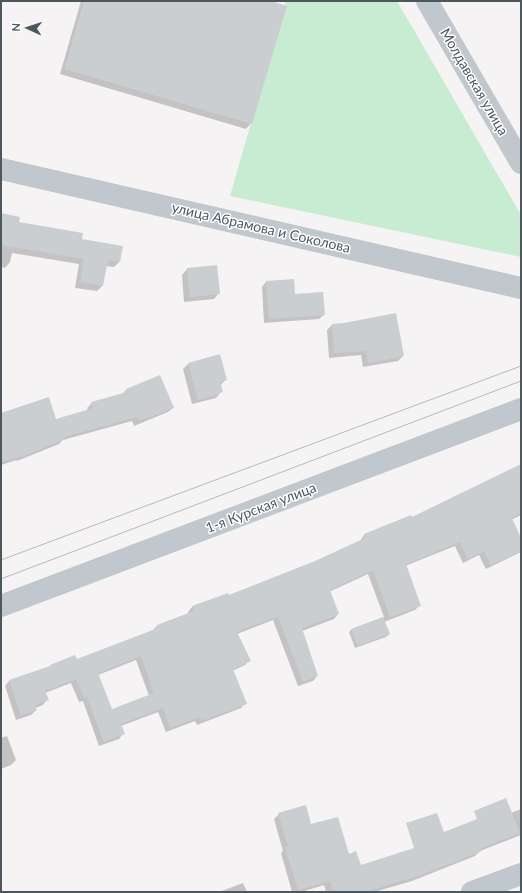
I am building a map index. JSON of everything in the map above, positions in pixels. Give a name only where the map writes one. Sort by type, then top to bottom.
[{"type":"street","name":"Молдавская улица","points":[[427,1],[521,163]]},
{"type":"street","name":"улица Абрамова и Соколова","points":[[1,169],[521,288]]},
{"type":"street","name":"1-я Курская улица","points":[[1,606],[521,409]]},
{"type":"street","points":[[472,892],[521,874]]},
{"type":"green space","points":[[286,1],[397,1],[521,215],[521,257],[230,196]]},
{"type":"building","points":[[84,1],[271,1],[287,6],[252,124],[65,69]]},
{"type":"building","points":[[1,213],[20,217],[19,222],[83,233],[82,239],[123,246],[120,262],[108,260],[103,286],[80,282],[84,259],[1,245]]},
{"type":"building","points":[[217,265],[220,294],[190,297],[187,268]]},
{"type":"building","points":[[294,279],[295,294],[323,292],[325,315],[269,319],[266,281]]},
{"type":"building","points":[[396,313],[404,356],[368,363],[366,351],[334,353],[332,324]]},
{"type":"building","points":[[220,354],[227,380],[220,382],[223,392],[198,400],[188,363]]},
{"type":"building","points":[[160,375],[174,408],[139,421],[137,417],[64,437],[65,439],[22,457],[1,462],[1,413],[49,397],[56,419],[93,408],[91,402],[127,392],[126,389]]},
{"type":"building","points":[[521,464],[521,513],[512,518],[521,538],[521,551],[491,565],[484,551],[468,559],[460,542],[406,564],[421,606],[390,617],[373,570],[330,590],[339,614],[302,628],[318,676],[303,682],[278,616],[237,632],[251,661],[233,669],[247,704],[201,721],[200,717],[170,728],[163,708],[121,724],[125,734],[104,742],[87,697],[84,698],[76,679],[45,691],[49,700],[35,705],[37,710],[21,715],[9,680],[50,666],[75,655],[77,659],[158,628],[157,625],[194,611],[192,606],[228,593],[229,595],[315,561],[365,538],[364,534],[411,515],[412,517]],"holes":[[[141,656],[154,693],[112,709],[98,673]]]},
{"type":"building","points":[[383,617],[390,634],[358,646],[351,629]]},
{"type":"building","points":[[506,798],[520,833],[481,848],[482,851],[418,876],[366,892],[333,892],[330,881],[298,890],[285,847],[288,846],[278,813],[306,805],[311,824],[338,817],[349,854],[356,851],[361,865],[414,848],[406,823],[437,813],[444,832],[477,819],[474,811]]},
{"type":"tram line","points":[[1,560],[521,366]]},
{"type":"tram line","points":[[1,579],[521,381]]}]
